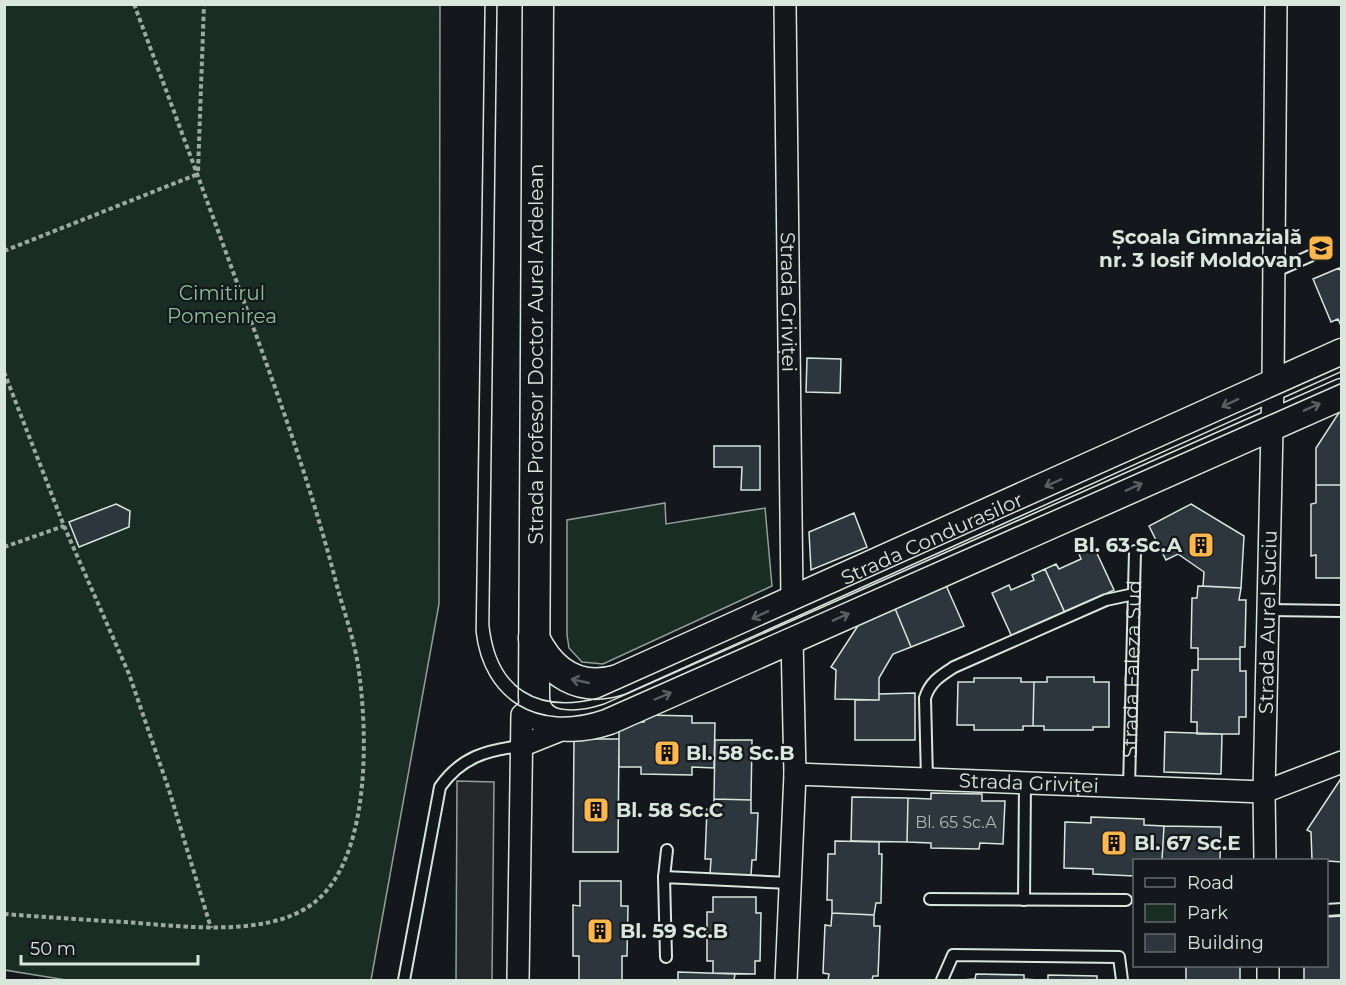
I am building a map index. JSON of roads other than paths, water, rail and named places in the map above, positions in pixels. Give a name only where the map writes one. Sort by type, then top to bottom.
[{"type":"main road","name":"Strada Profesor Doctor Aurel Ardelean","points":[[534,704],[538,4]]},
{"type":"main road","name":"Strada Condurașilor","points":[[534,638],[547,661],[561,675],[581,683],[607,683],[1341,354]]},
{"type":"main road","name":"Strada Condurașilor","points":[[534,704],[543,718],[572,726],[609,719],[1341,394]]},
{"type":"street","name":"Strada Griviței","points":[[785,4],[792,600]]},
{"type":"street","name":"Strada Aurel Suciu","points":[[1264,859],[1273,383],[1276,4]]},
{"type":"street","points":[[786,981],[795,774],[792,638]]},
{"type":"street","name":"Strada Profesor Doctor Aurel Ardelean","points":[[518,981],[521,746],[533,735],[534,704]]},
{"type":"street","name":"Strada Condurașilor","points":[[521,746],[572,726]]},
{"type":"street","points":[[1264,792],[1341,762]]},
{"type":"street","name":"Strada Griviței","points":[[795,774],[1264,792]]},
{"type":"lane","points":[[1274,272],[1310,256]]},
{"type":"lane","name":"Strada Faleza Sud","points":[[1129,787],[1135,551]]},
{"type":"lane","points":[[927,779],[926,698],[928,688],[938,677],[1106,600],[1134,594]]},
{"type":"lane","points":[[1268,610],[1341,611]]},
{"type":"lane","points":[[404,981],[440,787],[448,775],[473,756],[521,746]]},
{"type":"lane","points":[[1024,900],[1025,783]]},
{"type":"lane","points":[[666,957],[664,877],[667,850]]},
{"type":"lane","points":[[664,877],[790,883]]},
{"type":"lane","points":[[930,899],[1126,900]]},
{"type":"lane","points":[[942,981],[953,955],[1119,957],[1122,981]]},
{"type":"tram line","points":[[485,4],[476,632],[481,656],[490,676],[518,705],[536,713],[556,717],[579,716],[602,710],[1342,383]]},
{"type":"tram line","points":[[497,4],[489,625],[493,647],[500,666],[523,692],[539,699],[577,702],[599,698],[1342,366]]},
{"type":"place","name":"Școala Gimnazială nr. 3 Iosif Moldovan","points":[[1321,248]]},
{"type":"place","name":"Bl. 63 Sc.A","points":[[1201,545]]},
{"type":"place","name":"Bl. 58 Sc.B","points":[[667,753]]},
{"type":"place","name":"Bl. 58 Sc.C","points":[[596,810]]},
{"type":"place","name":"Bl. 67 Sc.E","points":[[1114,843]]},
{"type":"place","name":"Bl. 59 Sc.B","points":[[600,931]]},
{"type":"park label","name":"Cimitirul Pomenirea","points":[[222,304]]}]
